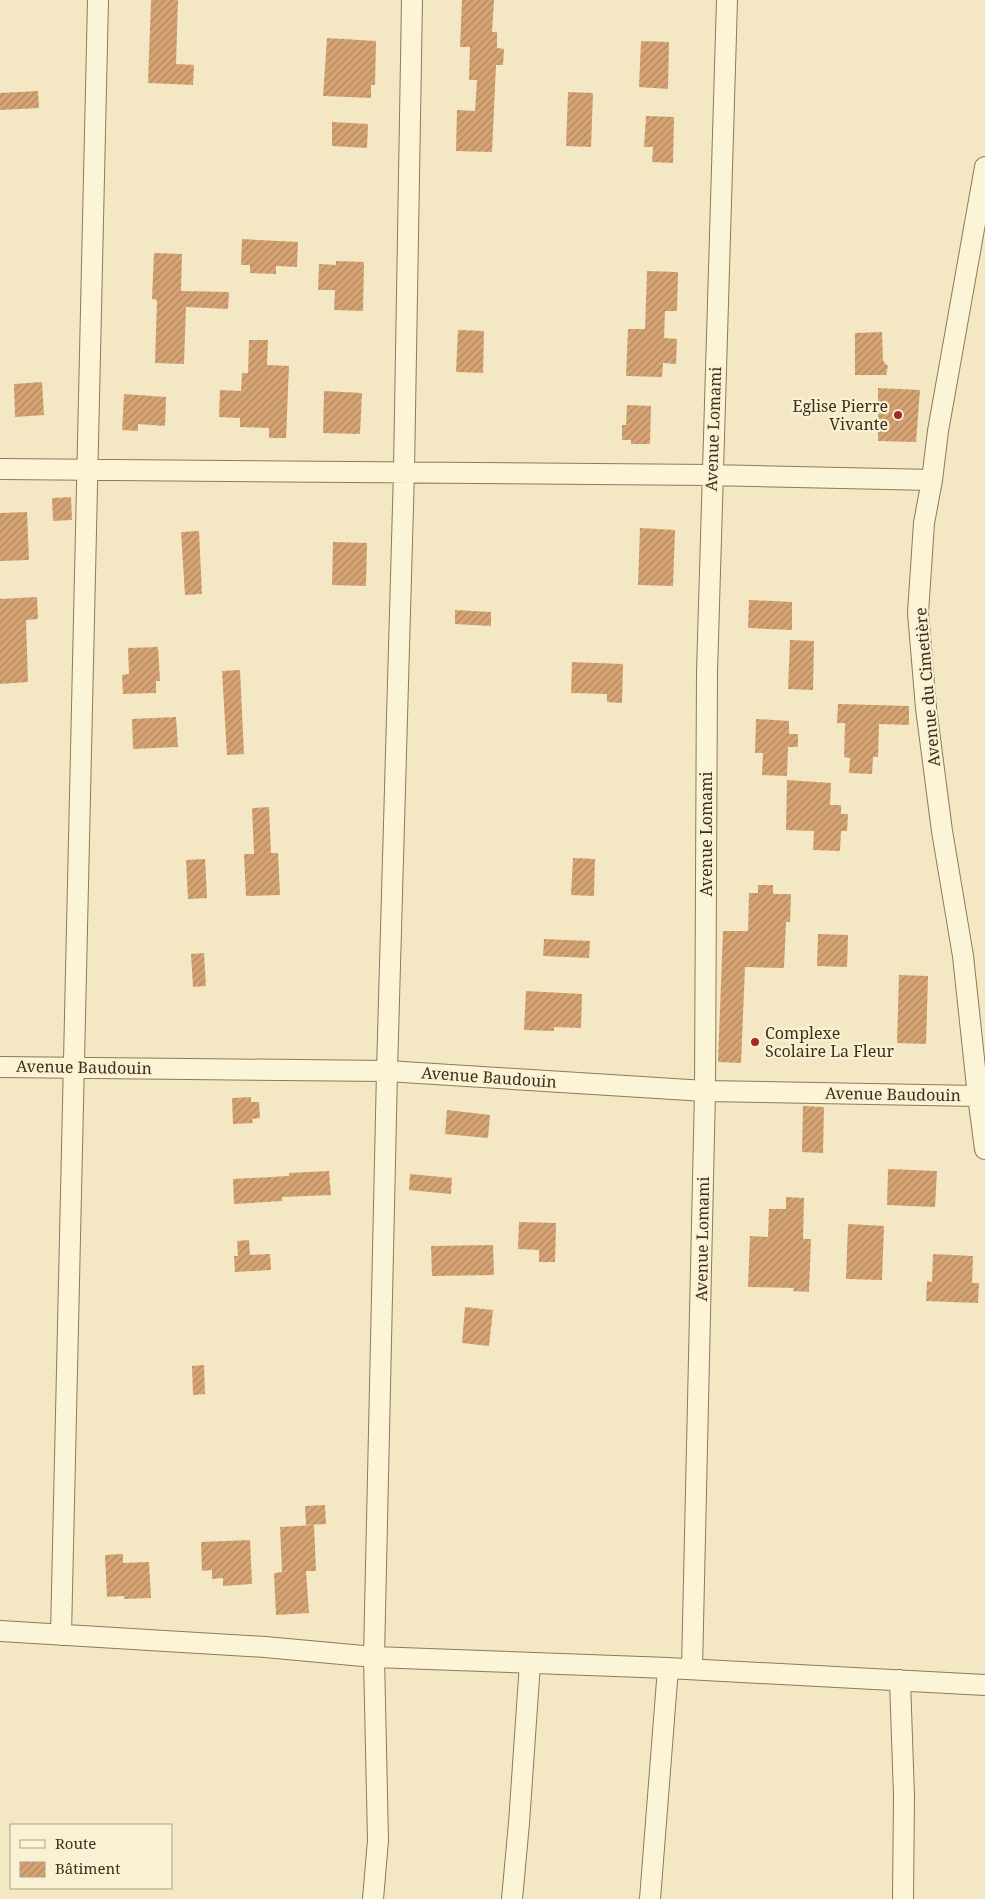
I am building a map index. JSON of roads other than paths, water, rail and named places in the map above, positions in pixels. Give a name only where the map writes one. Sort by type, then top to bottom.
[{"type":"street","points":[[61,1635],[98,0]]},
{"type":"street","points":[[373,1899],[378,1840],[374,1657],[387,1071],[404,472],[412,0]]},
{"type":"street","name":"Avenue Lomami","points":[[692,1669],[705,1091],[707,682],[727,0]]},
{"type":"street","name":"Avenue du Cimetière","points":[[985,167],[938,430],[932,480],[924,523],[918,613],[926,708],[942,831],[963,956],[985,1149]]},
{"type":"street","points":[[0,469],[712,475],[932,480]]},
{"type":"street","name":"Avenue Baudouin","points":[[0,1066],[387,1071],[705,1091],[978,1096]]},
{"type":"street","points":[[0,1631],[264,1647],[374,1657],[692,1669],[985,1685]]},
{"type":"street","points":[[512,1899],[530,1663]]},
{"type":"street","points":[[650,1899],[668,1668]]},
{"type":"street","points":[[900,1680],[904,1796],[903,1899]]},
{"type":"place","name":"Eglise Pierre Vivante","points":[[898,415]]},
{"type":"place","name":"Complexe Scolaire La Fleur","points":[[755,1042]]}]
